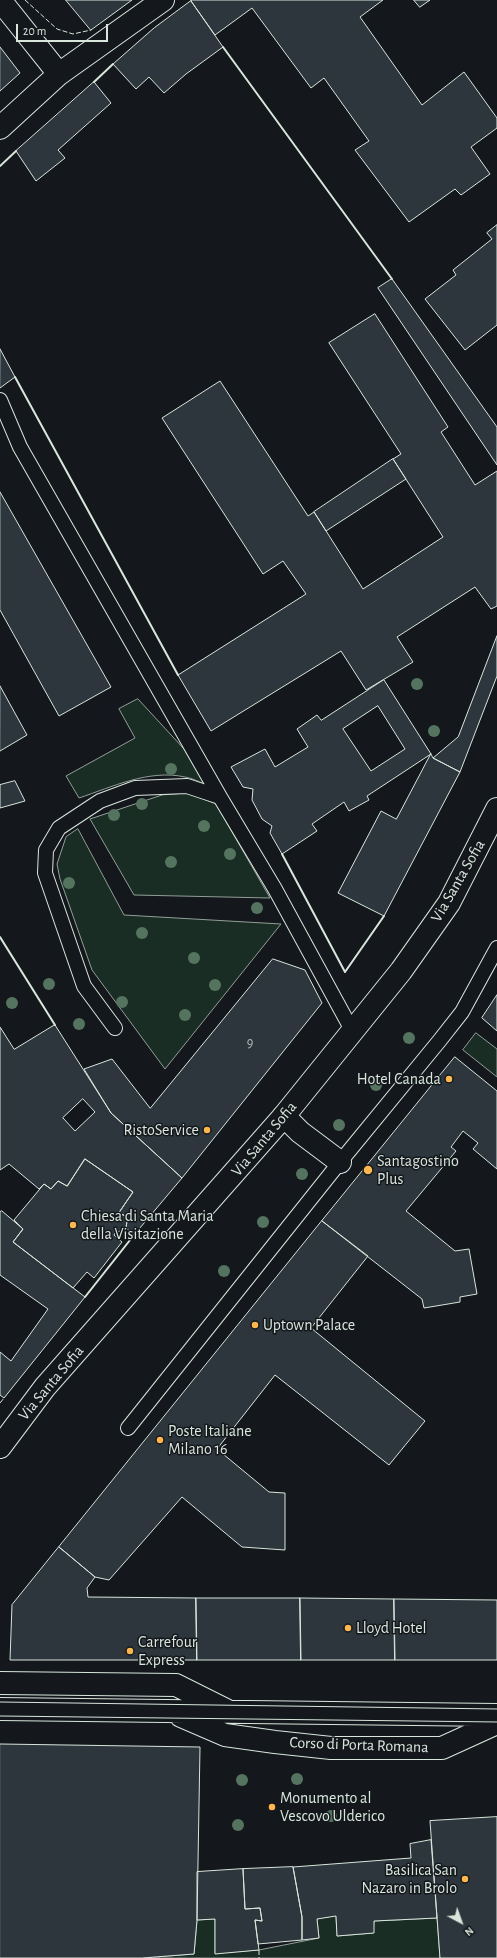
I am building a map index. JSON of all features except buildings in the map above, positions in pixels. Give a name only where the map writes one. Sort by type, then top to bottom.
[{"type":"street","points":[[0,0],[59,74]]},
{"type":"street","points":[[0,128],[59,74],[163,0]]},
{"type":"street","name":"Via Santa Sofia","points":[[0,1447],[46,1387],[284,1116],[401,971],[449,903],[497,809]]},
{"type":"street","points":[[284,1116],[300,1132],[340,1162]]},
{"type":"street","name":"Corso di Porta Romana","points":[[0,1683],[176,1685],[231,1712]]},
{"type":"street","name":"Corso di Porta Romana","points":[[0,1709],[497,1715]]},
{"type":"street","name":"Corso di Porta Romana","points":[[173,1712],[225,1735],[331,1748],[442,1748],[497,1723]]},
{"type":"lane","points":[[0,400],[20,447],[220,797],[275,889],[353,1032]]},
{"type":"lane","points":[[116,1028],[84,986],[45,873],[46,850],[59,828],[100,801],[135,788],[187,786],[220,797]]},
{"type":"lane","points":[[128,1428],[340,1162],[462,1012],[497,948]]},
{"type":"green space","points":[[138,699],[184,749],[205,784],[185,777],[158,775],[131,780],[79,798],[66,776],[135,738],[119,709]]},
{"type":"green space","points":[[189,793],[216,804],[270,898],[134,895],[90,819],[162,795]]},
{"type":"green space","points":[[78,829],[124,915],[281,924],[165,1069],[92,970],[60,879],[57,864],[66,837]]},
{"type":"green space","points":[[476,1033],[497,1049],[497,1077],[463,1050]]},
{"type":"green space","points":[[336,1916],[337,1936],[373,1933],[374,1921],[437,1918],[440,1958],[142,1958],[194,1954],[197,1920],[215,1919],[215,1953],[259,1950],[319,1938],[317,1919]]},
{"type":"tram line","points":[[0,1702],[497,1709]]},
{"type":"tram line","points":[[0,1716],[497,1722]]},
{"type":"fence","points":[[25,0],[57,29],[73,34],[91,30]]},
{"type":"fence","points":[[0,1403],[4,1398]]},
{"type":"fence","points":[[259,1950],[259,1958]]},
{"type":"wall","points":[[223,47],[392,279]]},
{"type":"wall","points":[[94,82],[113,64]]},
{"type":"wall","points":[[0,166],[16,151]]},
{"type":"wall","points":[[15,377],[178,675]]},
{"type":"wall","points":[[282,854],[345,972],[384,916]]},
{"type":"wall","points":[[0,937],[55,1025]]},
{"type":"wall","points":[[85,1297],[134,1235]]},
{"type":"place","name":"Hotel Canada","points":[[449,1079]]},
{"type":"place","name":"RistoService","points":[[207,1130]]},
{"type":"place","name":"Santagostino Plus","points":[[368,1170]]},
{"type":"place","name":"Chiesa di Santa Maria della Visitazione","points":[[73,1225]]},
{"type":"place","name":"Uptown Palace","points":[[255,1325]]},
{"type":"place","name":"Poste Italiane Milano 16","points":[[160,1440]]},
{"type":"place","name":"Lloyd Hotel","points":[[348,1628]]},
{"type":"place","name":"Carrefour Express","points":[[130,1651]]},
{"type":"place","name":"Monumento al Vescovo Ulderico","points":[[272,1807]]},
{"type":"place","name":"Basilica San Nazaro in Brolo","points":[[465,1879]]}]
